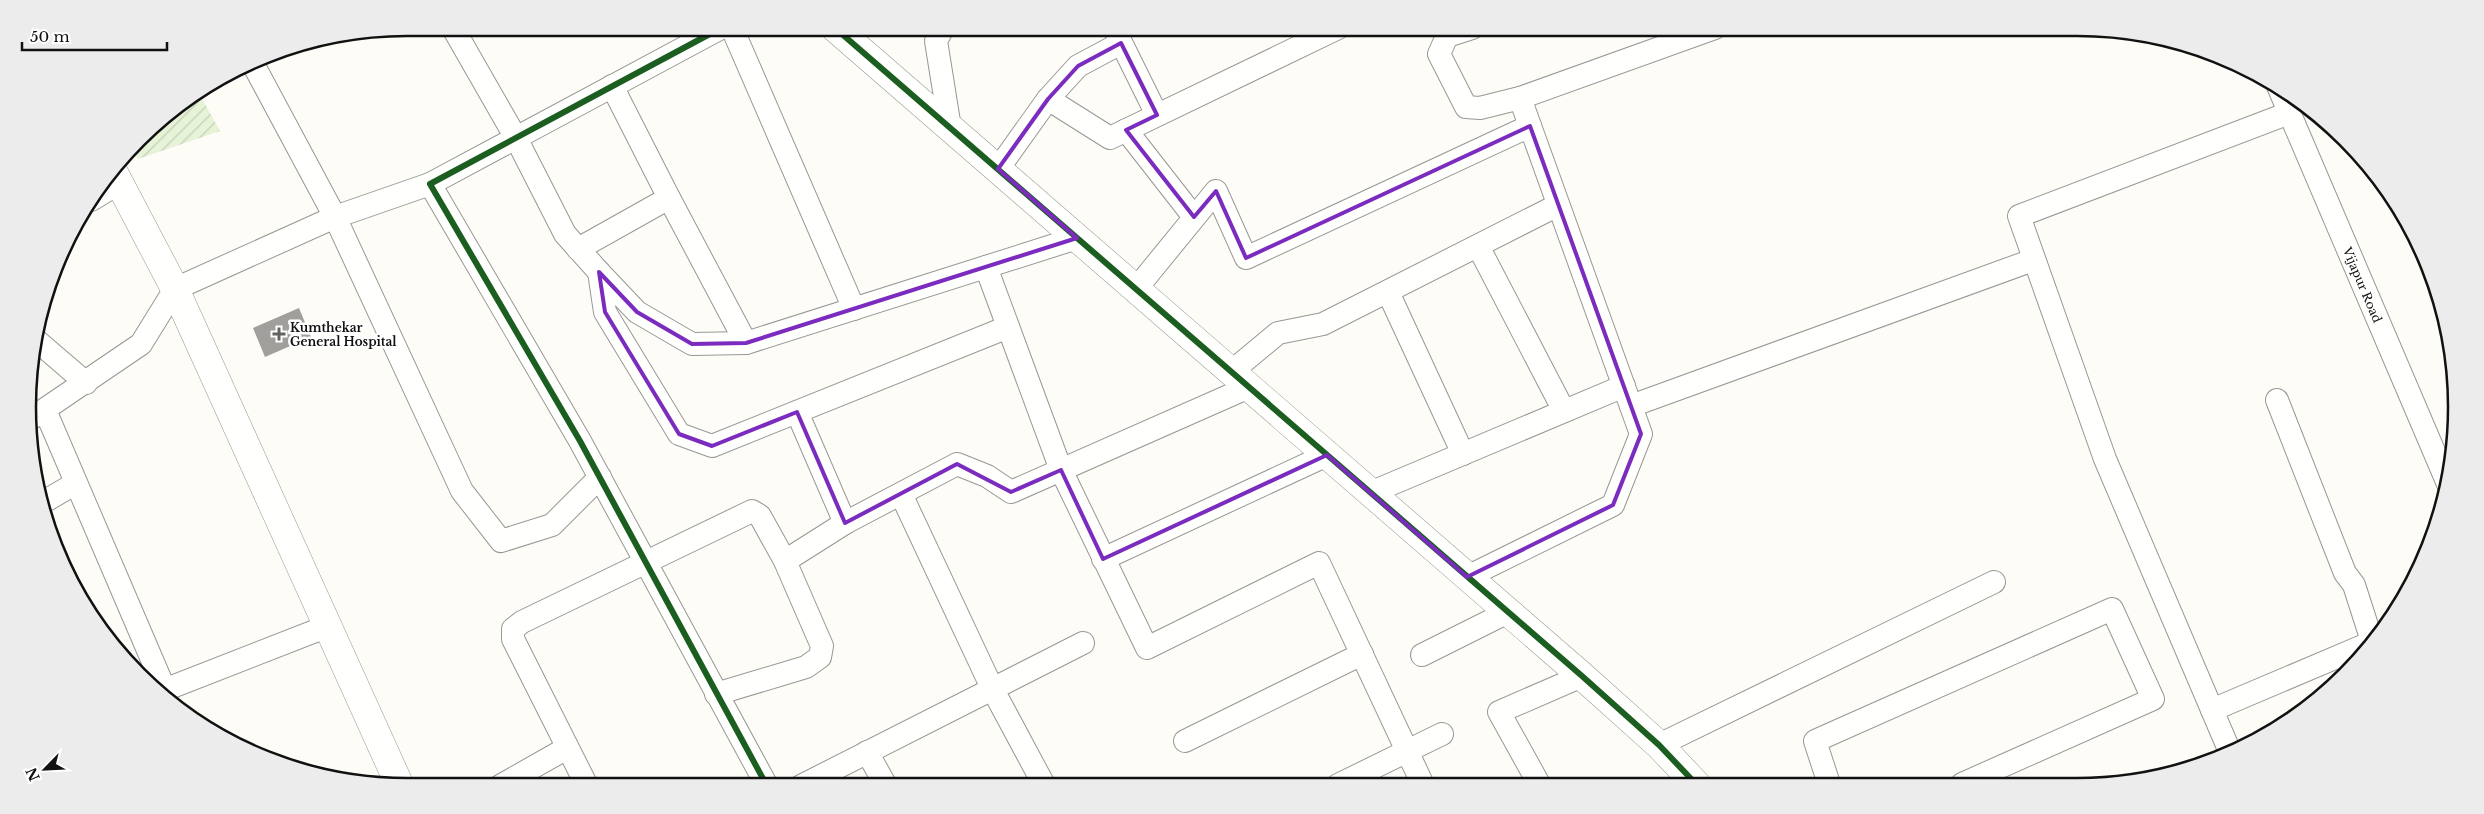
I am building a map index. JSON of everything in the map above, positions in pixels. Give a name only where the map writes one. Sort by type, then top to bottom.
[{"type":"street","points":[[458,36],[516,138],[565,234],[637,312],[692,344],[746,343],[1077,238]]},
{"type":"street","points":[[158,681],[76,483],[37,415],[141,344],[175,289],[335,217],[430,184],[706,36]]},
{"type":"street","points":[[735,36],[854,309]]},
{"type":"street","points":[[844,36],[1582,676],[1658,746],[1689,778]]},
{"type":"street","points":[[938,36],[936,41],[950,128]]},
{"type":"street","points":[[998,169],[1048,99],[1078,66],[1117,36]]},
{"type":"street","points":[[1118,36],[1157,115]]},
{"type":"street","points":[[1048,99],[1110,138],[1321,36]]},
{"type":"street","points":[[1447,36],[1439,54],[1466,107],[1480,108],[1520,98],[1694,36]]},
{"type":"street","points":[[255,68],[335,217],[462,491],[500,541],[552,525],[600,477]]},
{"type":"street","points":[[612,86],[668,198],[746,343]]},
{"type":"street","points":[[1467,577],[1613,505],[1641,434],[1520,98]]},
{"type":"street","name":"Vijapur Road","points":[[2283,99],[2442,471]]},
{"type":"street","points":[[2227,746],[2105,459],[2019,216],[2289,113]]},
{"type":"street","points":[[1136,289],[1216,192],[1246,258],[1530,126]]},
{"type":"street","points":[[1126,130],[1194,217]]},
{"type":"street","points":[[116,177],[175,289],[396,778]]},
{"type":"street","points":[[430,184],[600,477],[763,778]]},
{"type":"street","points":[[578,249],[668,198]]},
{"type":"street","points":[[785,561],[845,523],[957,464],[987,476],[1011,492],[1061,470],[1240,380],[1278,333],[1323,324],[1558,205]]},
{"type":"street","points":[[1478,246],[1564,411]]},
{"type":"street","points":[[1370,493],[1564,411],[1627,396],[2034,260]]},
{"type":"street","points":[[986,267],[1061,470],[1147,648],[1319,563],[1409,750],[1421,778]]},
{"type":"street","points":[[599,272],[606,312],[679,434],[712,446],[1008,327]]},
{"type":"street","points":[[1388,292],[1463,454]]},
{"type":"street","points":[[41,345],[86,383]]},
{"type":"street","points":[[2277,400],[2345,573],[2354,585],[2369,635]]},
{"type":"street","points":[[797,412],[845,523]]},
{"type":"street","points":[[1103,559],[1327,455]]},
{"type":"street","points":[[48,499],[76,483]]},
{"type":"street","points":[[901,494],[992,688],[1040,778]]},
{"type":"street","points":[[583,778],[513,639],[513,629],[522,622],[752,511],[760,516],[785,561],[822,646],[820,657],[806,667],[716,694]]},
{"type":"street","points":[[1658,746],[1994,582]]},
{"type":"street","points":[[1827,778],[1815,741],[2112,608],[2153,699],[1975,778]]},
{"type":"street","points":[[1422,655],[1508,612]]},
{"type":"street","points":[[167,689],[328,626]]},
{"type":"street","points":[[817,778],[1083,643]]},
{"type":"street","points":[[2212,710],[2359,647]]},
{"type":"street","points":[[1185,741],[1362,654]]},
{"type":"street","points":[[1536,778],[1499,712],[1582,676]]},
{"type":"street","points":[[1352,778],[1442,734]]},
{"type":"street","points":[[514,778],[568,748]]},
{"type":"street","points":[[867,752],[882,778]]},
{"type":"highlighted area","points":[[1121,43],[1157,115],[1126,130],[1194,217],[1216,191],[1246,258],[1530,126],[1641,434],[1613,505],[1467,577],[1327,455],[1103,559],[1061,470],[1011,492],[957,464],[845,523],[797,412],[712,446],[679,434],[605,312],[599,272],[637,312],[692,344],[746,343],[1077,238],[998,169],[1048,99],[1078,66]]},
{"type":"green space","points":[[202,98],[220,131],[138,159],[136,155],[145,145],[181,113]]},
{"type":"building","points":[[299,308],[311,337],[265,357],[253,328]]},
{"type":"cycle path","points":[[706,36],[430,184],[580,441],[763,778]]},
{"type":"cycle path","points":[[844,36],[1582,676],[1659,745],[1690,778]]},
{"type":"place","name":"Kumthekar General Hospital","points":[[279,334]]}]
